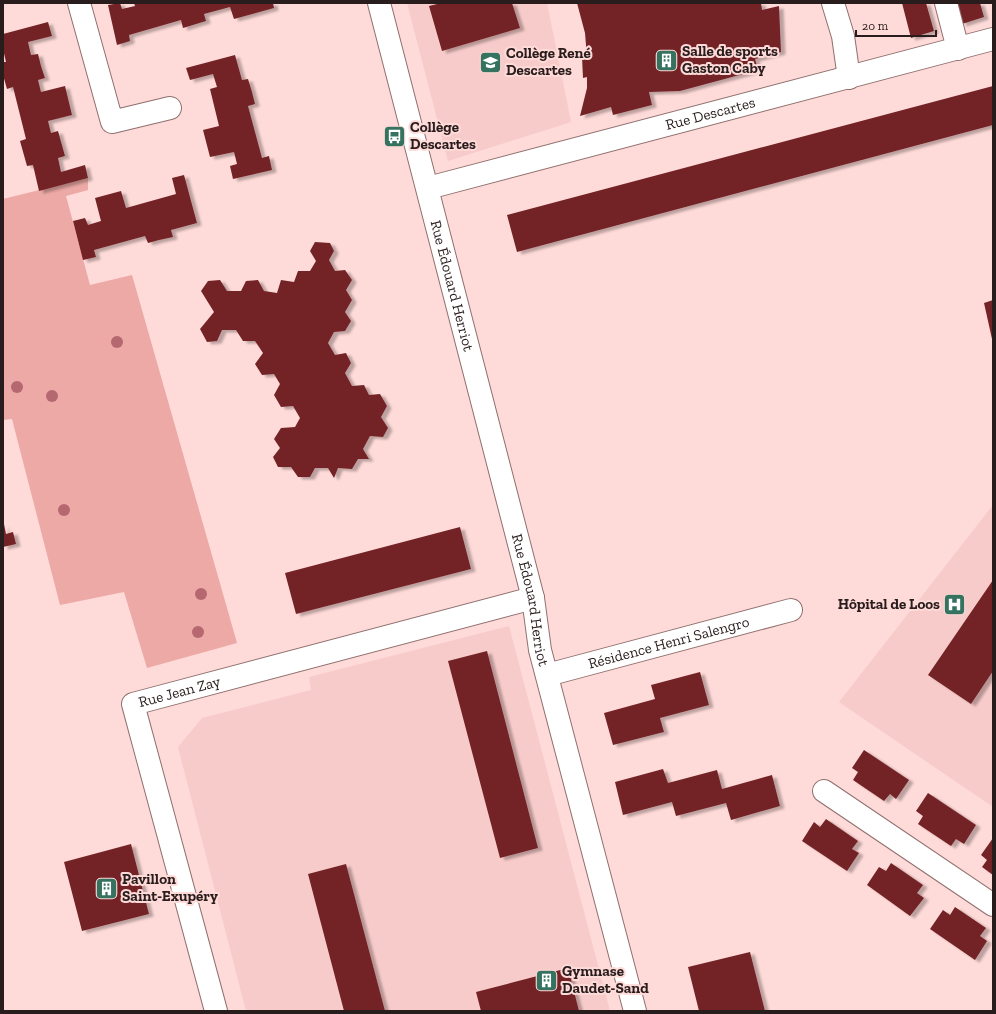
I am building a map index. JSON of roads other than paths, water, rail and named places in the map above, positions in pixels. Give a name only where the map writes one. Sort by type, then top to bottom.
[{"type":"street","points":[[79,3],[112,122],[170,108]]},
{"type":"street","name":"Rue Édouard Herriot","points":[[379,3],[533,598],[540,650],[635,1011]]},
{"type":"street","points":[[833,3],[843,36],[849,78]]},
{"type":"street","points":[[946,3],[958,49]]},
{"type":"street","name":"Rue Descartes","points":[[428,188],[993,39]]},
{"type":"street","name":"Rue Jean Zay","points":[[216,1011],[133,704],[533,598]]},
{"type":"street","name":"Résidence Henri Salengro","points":[[547,675],[791,610]]},
{"type":"street","points":[[824,791],[993,905]]},
{"type":"place","name":"Salle de sports Gaston Caby","points":[[667,60]]},
{"type":"place","name":"Collège René Descartes","points":[[491,62]]},
{"type":"place","name":"Collège Descartes","points":[[394,136]]},
{"type":"place","name":"Hôpital de Loos","points":[[955,604]]},
{"type":"place","name":"Pavillon Saint-Exupéry","points":[[107,888]]},
{"type":"place","name":"Gymnase Daudet-Sand","points":[[547,980]]}]
